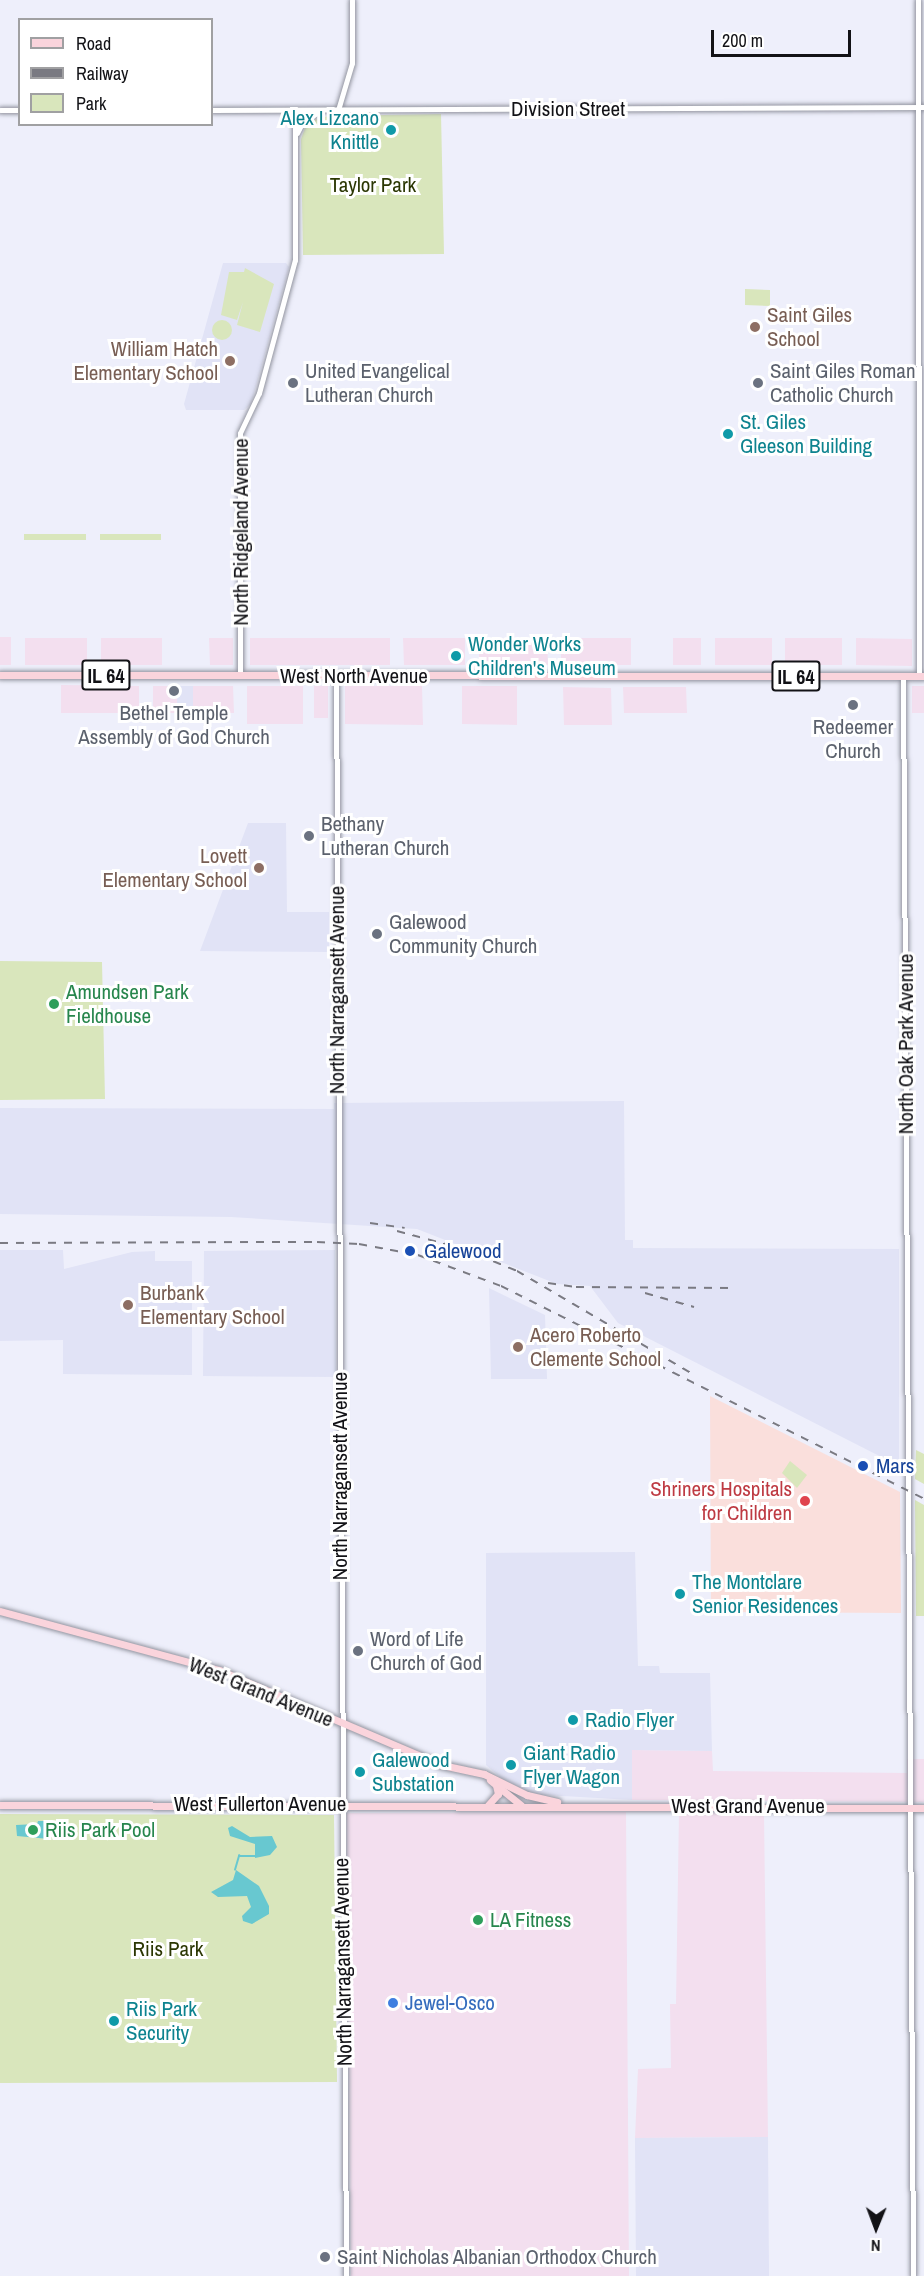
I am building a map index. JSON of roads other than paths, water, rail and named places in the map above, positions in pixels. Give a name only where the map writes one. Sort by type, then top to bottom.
[{"type":"main road","name":"West North Avenue","points":[[0,675],[921,676]]},
{"type":"main road","name":"West Grand Avenue","points":[[0,1611],[208,1667],[442,1765],[484,1774],[527,1795],[572,1805]]},
{"type":"main road","points":[[484,1774],[521,1805]]},
{"type":"main road","points":[[488,1805],[498,1794],[496,1785]]},
{"type":"main road","name":"West Fullerton Avenue","points":[[0,1805],[341,1803],[521,1805]]},
{"type":"main road","name":"West Grand Avenue","points":[[521,1805],[924,1808]]},
{"type":"street","points":[[338,110],[352,63],[352,0]]},
{"type":"street","points":[[918,0],[921,108],[921,676]]},
{"type":"street","name":"Division Street","points":[[213,110],[921,108]]},
{"type":"street","points":[[0,110],[18,110]]},
{"type":"street","name":"North Ridgeland Avenue","points":[[240,675],[240,432],[259,393],[296,260],[295,111]]},
{"type":"street","points":[[296,138],[305,120],[324,111]]},
{"type":"street","name":"North Narragansett Avenue","points":[[336,676],[341,1803],[346,2276]]},
{"type":"street","name":"North Oak Park Avenue","points":[[903,676],[913,2276]]},
{"type":"water","name":"Riis Park Pool","points":[[38,1821],[49,1821],[49,1839],[17,1836],[16,1825],[37,1824]]},
{"type":"water","points":[[232,1826],[250,1837],[272,1836],[277,1847],[270,1855],[255,1858],[255,1844],[230,1836],[228,1828]]},
{"type":"water","points":[[236,1870],[259,1886],[269,1906],[269,1914],[252,1924],[243,1921],[242,1916],[251,1907],[247,1896],[218,1897],[211,1892],[233,1880]]},
{"type":"waterway","points":[[235,1870],[239,1856],[255,1856]]},
{"type":"railway","points":[[370,1223],[405,1228]]},
{"type":"railway","points":[[397,1231],[464,1249],[517,1271],[691,1373]]},
{"type":"railway","points":[[0,1243],[317,1242],[359,1244],[418,1255],[501,1286],[924,1499]]},
{"type":"railway","points":[[548,1283],[576,1287],[732,1288]]},
{"type":"railway","points":[[645,1293],[694,1307]]},
{"type":"place","name":"Alex Lizcano Knittle","points":[[391,130]]},
{"type":"place","name":"Saint Giles School","points":[[755,327]]},
{"type":"place","name":"William Hatch Elementary School","points":[[230,361]]},
{"type":"place","name":"United Evangelical Lutheran Church","points":[[293,383]]},
{"type":"place","name":"Saint Giles Roman Catholic Church","points":[[758,383]]},
{"type":"place","name":"St. Giles Gleeson Building","points":[[728,434]]},
{"type":"place","name":"Wonder Works Children's Museum","points":[[456,656]]},
{"type":"place","name":"Bethel Temple Assembly of God Church","points":[[174,691]]},
{"type":"place","name":"Redeemer Church","points":[[853,705]]},
{"type":"place","name":"Bethany Lutheran Church","points":[[309,836]]},
{"type":"place","name":"Lovett Elementary School","points":[[259,868]]},
{"type":"place","name":"Galewood Community Church","points":[[377,934]]},
{"type":"place","name":"Amundsen Park Fieldhouse","points":[[54,1004]]},
{"type":"place","name":"Galewood","points":[[410,1251]]},
{"type":"place","name":"Burbank Elementary School","points":[[128,1305]]},
{"type":"place","name":"Acero Roberto Clemente School","points":[[518,1347]]},
{"type":"place","name":"Mars","points":[[863,1466]]},
{"type":"place","name":"Shriners Hospitals for Children","points":[[805,1501]]},
{"type":"place","name":"The Montclare Senior Residences","points":[[680,1594]]},
{"type":"place","name":"Word of Life Church of God","points":[[358,1651]]},
{"type":"place","name":"Radio Flyer","points":[[573,1720]]},
{"type":"place","name":"Giant Radio Flyer Wagon","points":[[511,1765]]},
{"type":"place","name":"Galewood Substation","points":[[360,1772]]},
{"type":"place","name":"Riis Park Pool","points":[[33,1830]]},
{"type":"place","name":"LA Fitness","points":[[478,1920]]},
{"type":"place","name":"Jewel-Osco","points":[[393,2003]]},
{"type":"place","name":"Riis Park Security","points":[[114,2021]]},
{"type":"place","name":"Saint Nicholas Albanian Orthodox Church","points":[[325,2257]]},
{"type":"park label","name":"Taylor Park","points":[[373,185]]},
{"type":"park label","name":"Riis Park","points":[[168,1949]]}]
